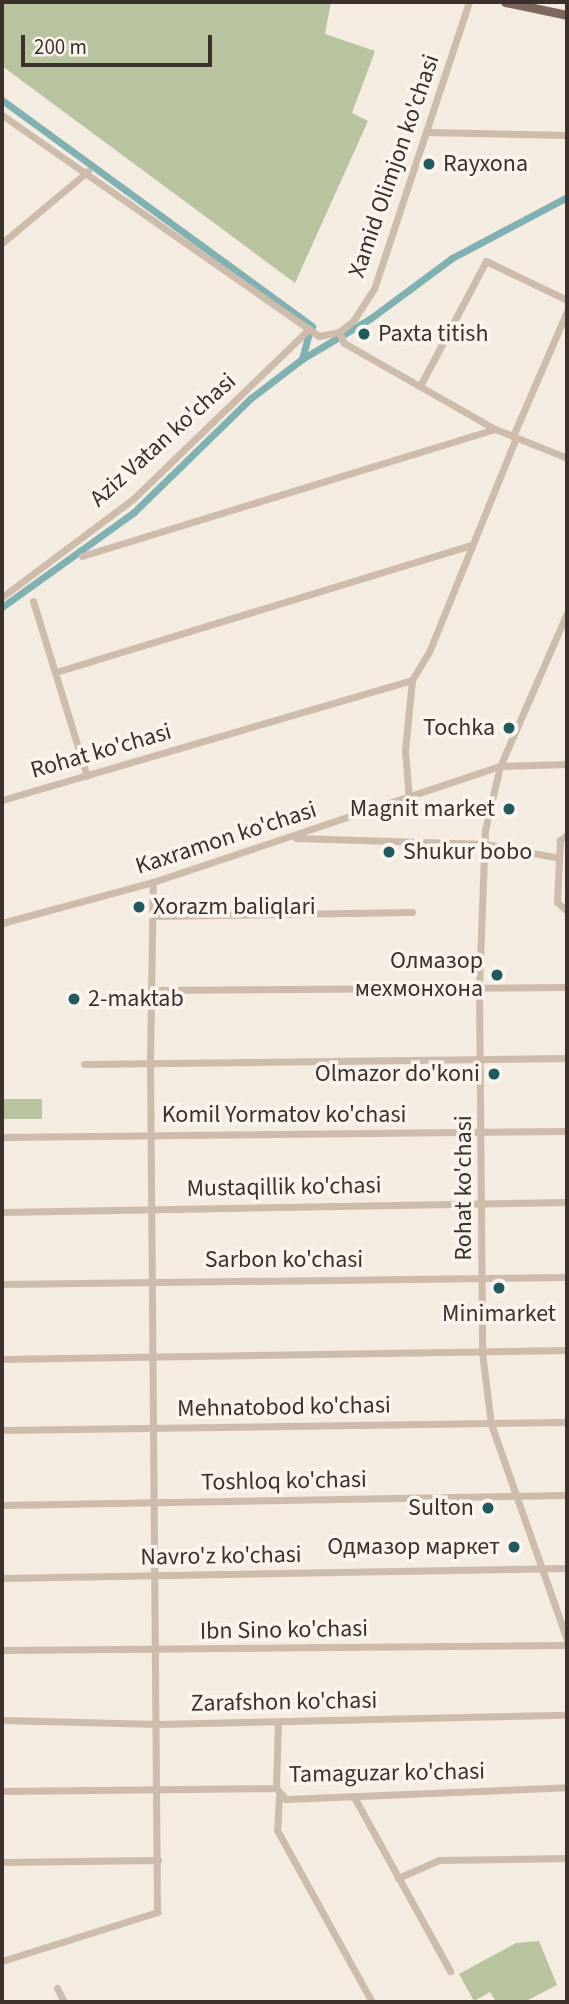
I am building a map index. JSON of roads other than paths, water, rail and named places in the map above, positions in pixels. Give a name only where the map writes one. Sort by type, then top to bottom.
[{"type":"main road","points":[[505,2],[567,15]]},
{"type":"street","name":"Xamid Olimjon ko'chasi","points":[[339,332],[353,321],[374,289],[469,2]]},
{"type":"street","points":[[2,115],[88,171],[319,336],[339,332],[344,343],[495,429],[567,458]]},
{"type":"street","points":[[426,132],[567,135]]},
{"type":"street","points":[[2,243],[88,171]]},
{"type":"street","points":[[420,386],[486,261],[567,300]]},
{"type":"street","points":[[409,799],[405,750],[412,680],[429,652],[567,311]]},
{"type":"street","name":"Aziz Vatan ko'chasi","points":[[2,597],[133,499],[309,329]]},
{"type":"street","points":[[82,556],[495,429]]},
{"type":"street","points":[[56,672],[470,546]]},
{"type":"street","points":[[33,601],[87,775]]},
{"type":"street","name":"Rohat ko'chasi","points":[[567,613],[500,766],[485,844],[480,988],[483,1133],[482,1352],[491,1424],[514,1496],[544,1569],[567,1640]]},
{"type":"street","name":"Rohat ko'chasi","points":[[2,800],[412,680]]},
{"type":"street","name":"Kaxramon ko'chasi","points":[[2,923],[153,882],[409,799],[500,766],[567,764]]},
{"type":"street","points":[[567,835],[560,840],[557,902],[567,911]]},
{"type":"street","points":[[288,838],[485,844],[559,858]]},
{"type":"street","points":[[2,1961],[158,1912],[150,1063],[153,882]]},
{"type":"street","points":[[153,916],[412,912]]},
{"type":"street","points":[[153,990],[567,987]]},
{"type":"street","points":[[84,1064],[567,1058]]},
{"type":"street","name":"Komil Yormatov ko'chasi","points":[[2,1137],[567,1131]]},
{"type":"street","name":"Mustaqillik ko'chasi","points":[[2,1212],[152,1207],[567,1202]]},
{"type":"street","name":"Sarbon ko'chasi","points":[[2,1284],[567,1277]]},
{"type":"street","points":[[2,1359],[567,1350]]},
{"type":"street","name":"Mehnatobod ko'chasi","points":[[2,1430],[567,1422]]},
{"type":"street","name":"Toshloq ko'chasi","points":[[2,1505],[567,1495]]},
{"type":"street","name":"Navro'z ko'chasi","points":[[2,1578],[567,1568]]},
{"type":"street","name":"Ibn Sino ko'chasi","points":[[2,1650],[156,1651],[567,1645]]},
{"type":"street","name":"Zarafshon ko'chasi","points":[[2,1720],[158,1724],[567,1715]]},
{"type":"street","points":[[278,1722],[277,1830],[372,2002]]},
{"type":"street","name":"Tamaguzar ko'chasi","points":[[2,1791],[278,1792],[354,1797],[567,1787]]},
{"type":"street","points":[[354,1797],[450,1971]]},
{"type":"street","points":[[398,1878],[439,1860],[567,1858]]},
{"type":"street","points":[[2,1862],[158,1860]]},
{"type":"street","points":[[57,1988],[64,2002]]},
{"type":"waterway","points":[[2,100],[312,326]]},
{"type":"waterway","points":[[2,607],[134,512],[251,398],[302,359],[371,318],[452,258],[567,197]]},
{"type":"waterway","points":[[302,359],[309,332]]},
{"type":"place","name":"Rayxona","points":[[429,164]]},
{"type":"place","name":"Paxta titish","points":[[364,334]]},
{"type":"place","name":"Tochka","points":[[509,728]]},
{"type":"place","name":"Magnit market","points":[[509,809]]},
{"type":"place","name":"Shukur bobo","points":[[389,852]]},
{"type":"place","name":"Xorazm baliqlari","points":[[139,907]]},
{"type":"place","name":"Олмазор мехмонхона","points":[[497,975]]},
{"type":"place","name":"2-maktab","points":[[74,999]]},
{"type":"place","name":"Olmazor do'koni","points":[[494,1074]]},
{"type":"place","name":"Minimarket","points":[[499,1288]]},
{"type":"place","name":"Sulton","points":[[488,1508]]},
{"type":"place","name":"Одмазор маркет","points":[[514,1547]]}]
